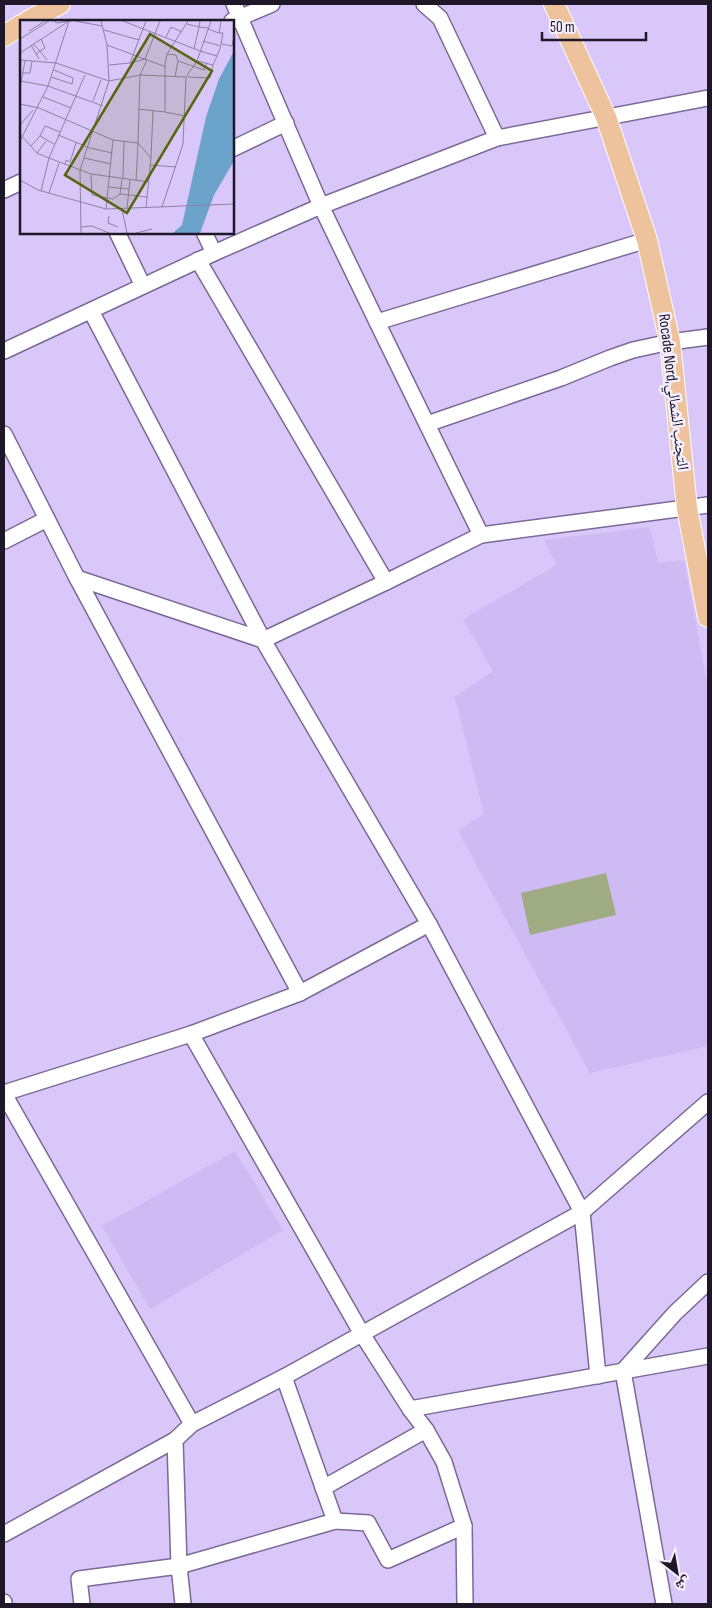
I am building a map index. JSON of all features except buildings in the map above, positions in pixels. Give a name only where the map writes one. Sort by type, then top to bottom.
[{"type":"main road","points":[[33,20],[60,4]]},
{"type":"main road","name":"Rocade Nord,التجنب الشمالي","points":[[554,4],[606,117],[647,240],[670,342],[687,508],[708,617]]},
{"type":"street","points":[[272,4],[235,14],[286,123],[321,206],[482,535]]},
{"type":"street","points":[[424,4],[440,18],[497,138]]},
{"type":"street","points":[[4,351],[198,260],[321,206],[497,138],[708,98]]},
{"type":"street","points":[[234,148],[286,123]]},
{"type":"street","points":[[4,190],[20,182]]},
{"type":"street","points":[[118,234],[143,286]]},
{"type":"street","points":[[205,234],[214,253]]},
{"type":"street","points":[[377,322],[647,240]]},
{"type":"street","points":[[198,260],[386,582]]},
{"type":"street","points":[[91,311],[263,640],[429,924],[582,1212],[598,1376]]},
{"type":"street","points":[[427,424],[561,378],[633,350],[670,342],[708,337]]},
{"type":"street","points":[[4,434],[77,578],[300,992]]},
{"type":"street","points":[[77,578],[263,640],[482,535],[708,505]]},
{"type":"street","points":[[4,541],[47,519]]},
{"type":"street","points":[[192,1424],[4,1094],[191,1034],[300,992],[429,924]]},
{"type":"street","points":[[191,1034],[362,1334],[410,1409],[426,1430],[444,1462],[464,1526],[465,1604]]},
{"type":"street","points":[[4,1534],[175,1440],[192,1424],[284,1377],[582,1212],[708,1102]]},
{"type":"street","points":[[622,1371],[675,1313],[708,1282]]},
{"type":"street","points":[[410,1409],[708,1356]]},
{"type":"street","points":[[622,1371],[664,1604]]},
{"type":"street","points":[[284,1377],[335,1521]]},
{"type":"street","points":[[323,1488],[426,1430]]},
{"type":"street","points":[[175,1440],[179,1566],[183,1604]]},
{"type":"street","points":[[82,1604],[78,1579],[179,1566],[335,1521],[368,1522],[388,1560],[464,1526]]},
{"type":"shaded area","points":[[650,527],[658,563],[684,560],[708,688],[708,1046],[590,1073],[458,831],[484,814],[455,697],[493,671],[463,619],[557,565],[544,540]]},
{"type":"shaded area","points":[[235,1151],[283,1230],[150,1309],[102,1226]]},
{"type":"green space","points":[[606,873],[616,915],[530,935],[521,893]]}]
